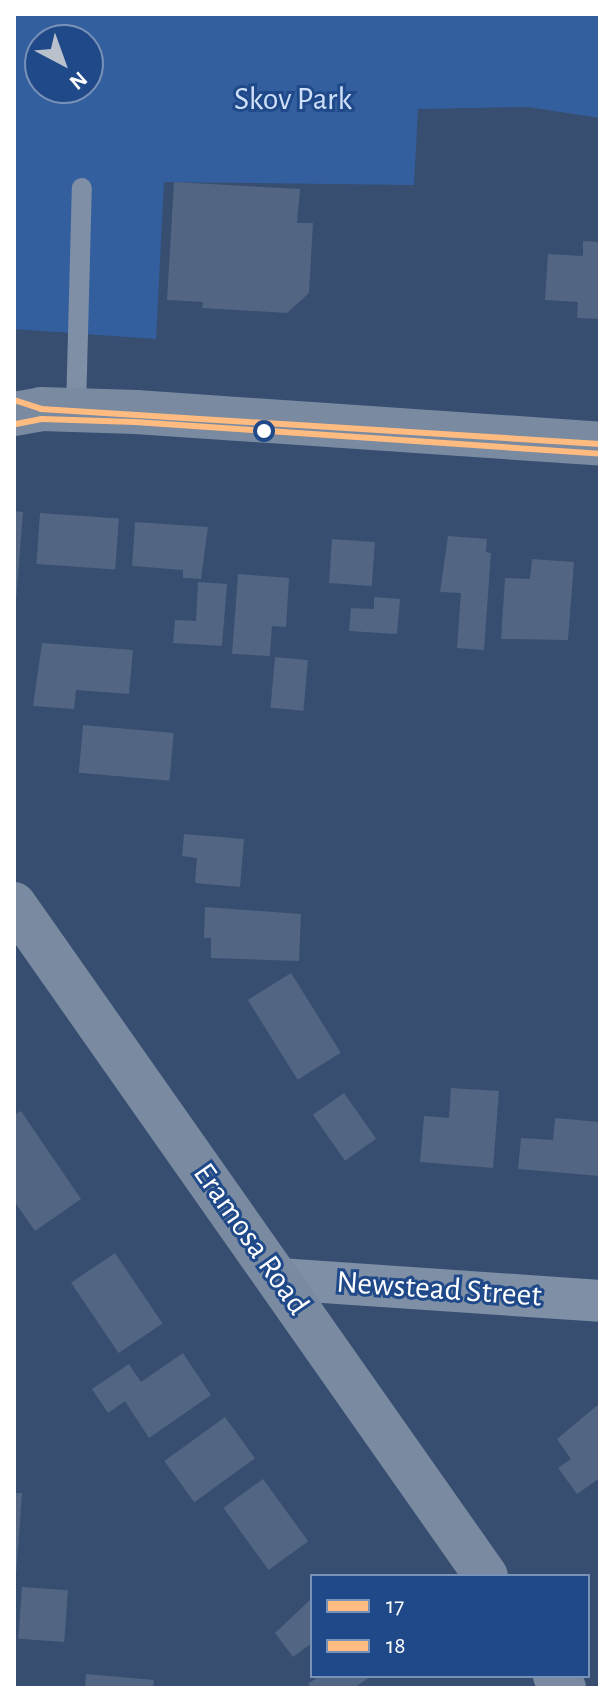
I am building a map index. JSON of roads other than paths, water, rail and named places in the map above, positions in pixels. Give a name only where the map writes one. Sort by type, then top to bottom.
[{"type":"main road","points":[[36,408],[600,444]]},
{"type":"main road","name":"Eramosa Road","points":[[14,904],[485,1574]]},
{"type":"street","name":"Newstead Street","points":[[279,1279],[600,1301]]},
{"type":"lane","points":[[36,408],[82,188]]},
{"type":"park label","name":"Skov Park","points":[[293,99]]}]
